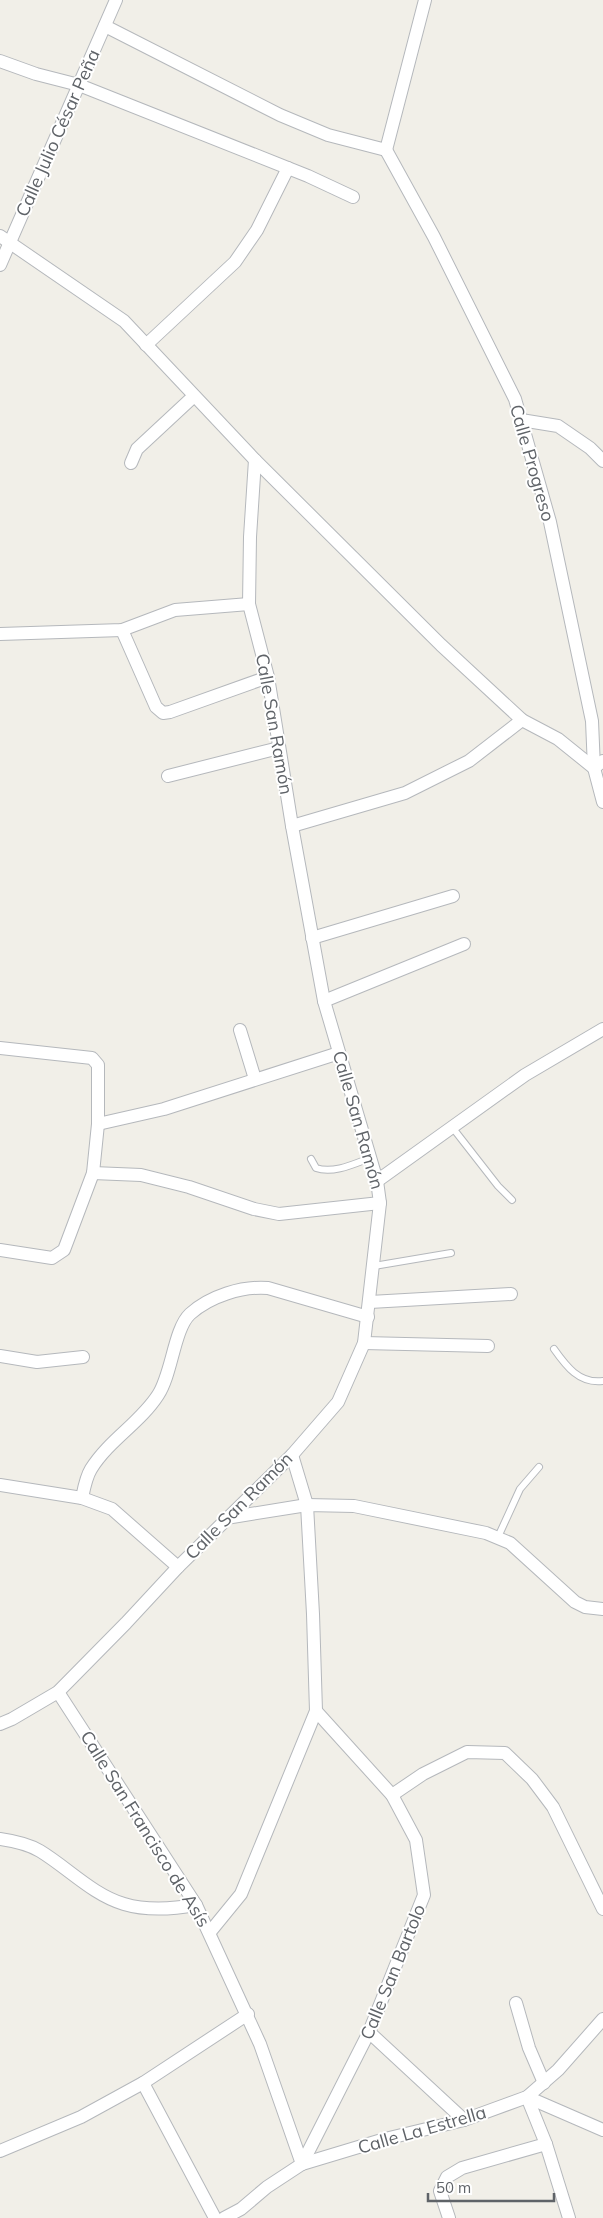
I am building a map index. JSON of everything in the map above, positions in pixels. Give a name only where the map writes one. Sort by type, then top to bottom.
[{"type":"street","name":"Calle Julio César Peña","points":[[0,265],[5,239],[79,85],[116,0]]},
{"type":"street","points":[[105,26],[280,115],[328,135],[386,150],[425,0]]},
{"type":"street","points":[[0,61],[36,74],[79,85],[288,168],[353,197]]},
{"type":"street","name":"Calle Progreso","points":[[386,150],[451,271],[515,399],[550,522],[592,721],[603,802]]},
{"type":"street","points":[[146,345],[235,262],[256,230],[288,168]]},
{"type":"street","points":[[5,239],[124,321],[254,460],[441,645],[522,720],[558,739],[598,765]]},
{"type":"street","points":[[131,464],[137,449],[194,396]]},
{"type":"street","points":[[521,420],[558,426],[590,448],[603,461]]},
{"type":"street","name":"Calle San Ramón","points":[[0,1724],[58,1692],[226,1518],[292,1455],[338,1402],[364,1343],[380,1203],[377,1181],[324,1002],[292,826],[268,677],[249,604],[254,460]]},
{"type":"street","points":[[0,634],[122,630],[176,610],[249,604]]},
{"type":"street","points":[[122,630],[156,707],[163,713],[268,677]]},
{"type":"street","points":[[292,826],[405,794],[469,761],[522,720]]},
{"type":"street","points":[[168,776],[279,748]]},
{"type":"street","points":[[312,938],[453,896]]},
{"type":"street","points":[[324,1002],[464,944]]},
{"type":"street","points":[[377,1181],[525,1075],[603,1029]]},
{"type":"street","points":[[240,1030],[255,1079]]},
{"type":"street","points":[[0,1048],[92,1058],[98,1065],[98,1124],[93,1173],[64,1250],[52,1258],[0,1250]]},
{"type":"street","points":[[98,1124],[164,1109],[339,1053]]},
{"type":"street","points":[[93,1173],[141,1175],[190,1187],[254,1209],[278,1214],[380,1203]]},
{"type":"street","points":[[82,1498],[90,1469],[159,1394],[168,1375],[180,1330],[188,1316],[201,1305],[224,1295],[263,1288],[368,1317]]},
{"type":"street","points":[[370,1302],[511,1294]]},
{"type":"street","points":[[364,1343],[488,1346]]},
{"type":"street","points":[[0,1356],[37,1362],[83,1357]]},
{"type":"street","points":[[210,1932],[241,1894],[316,1711],[307,1504],[292,1455]]},
{"type":"street","points":[[0,1485],[82,1498],[112,1509],[178,1567]]},
{"type":"street","points":[[226,1518],[307,1504],[354,1506],[498,1537],[510,1543],[575,1602],[585,1607],[603,1608]]},
{"type":"street","name":"Calle San Francisco de Asís","points":[[58,1692],[196,1905],[210,1932],[260,2044],[302,2164]]},
{"type":"street","name":"Calle San Bartolo","points":[[302,2164],[369,2032],[424,1895],[416,1840],[392,1795],[316,1711]]},
{"type":"street","points":[[392,1795],[423,1774],[467,1752],[505,1753],[532,1779],[553,1807],[603,1910]]},
{"type":"street","points":[[0,1839],[26,1844],[39,1850],[104,1895],[124,1904],[175,1909],[196,1905]]},
{"type":"street","points":[[516,2003],[529,2048],[544,2083]]},
{"type":"street","points":[[0,2151],[81,2117],[143,2083],[248,2014]]},
{"type":"street","name":"Calle La Estrella","points":[[224,2218],[244,2214],[267,2187],[302,2164],[385,2139],[464,2120],[527,2097],[558,2070],[603,2019]]},
{"type":"street","points":[[369,2032],[464,2120]]},
{"type":"street","points":[[143,2083],[215,2218]]},
{"type":"street","points":[[527,2097],[603,2130]]},
{"type":"street","points":[[527,2097],[546,2144],[569,2218]]},
{"type":"street","points":[[449,2218],[440,2192],[447,2177],[462,2168],[546,2144]]},
{"type":"lane","points":[[452,1127],[498,1186],[512,1200]]},
{"type":"lane","points":[[311,1159],[316,1168],[323,1170],[349,1166],[370,1158]]},
{"type":"lane","points":[[374,1266],[451,1253]]},
{"type":"lane","points":[[554,1349],[568,1368],[578,1376],[603,1382]]},
{"type":"lane","points":[[498,1537],[520,1489],[540,1467]]}]
